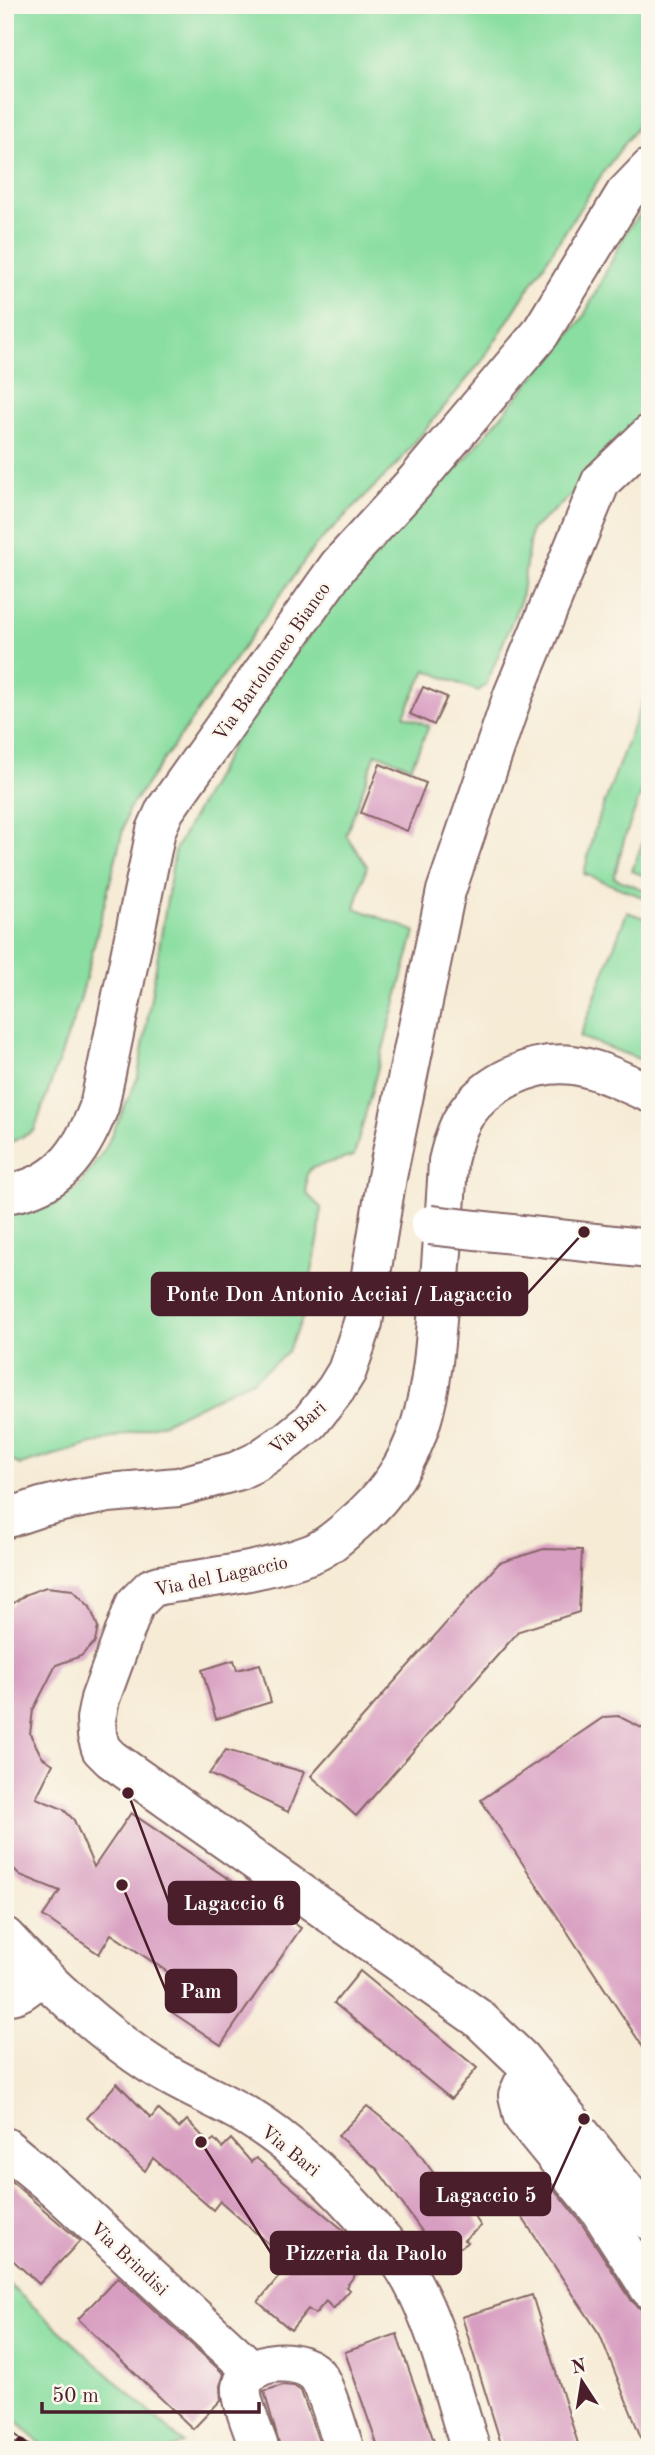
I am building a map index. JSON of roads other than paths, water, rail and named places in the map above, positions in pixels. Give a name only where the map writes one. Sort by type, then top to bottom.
[{"type":"street","name":"Via Bartolomeo Bianco","points":[[5,1194],[33,1188],[54,1177],[73,1158],[87,1136],[99,1107],[156,830],[165,810],[339,565],[416,481],[540,334],[625,194],[650,168]]},
{"type":"street","points":[[378,1237],[387,1177],[446,891],[513,695],[601,481],[650,434]]},
{"type":"street","name":"Via del Lagaccio","points":[[650,1093],[587,1068],[554,1064],[527,1070],[509,1078],[475,1101],[458,1128],[448,1161],[433,1376],[417,1438],[392,1483],[356,1521],[313,1553],[286,1562],[151,1588],[143,1595],[131,1615],[100,1699],[96,1718],[101,1749],[111,1759],[478,2018],[521,2059],[650,2221]]},
{"type":"street","points":[[378,1237],[396,1225],[416,1223],[650,1249]]},
{"type":"street","name":"Via Bari","points":[[5,1519],[41,1507],[108,1493],[178,1487],[207,1480],[237,1471],[274,1451],[310,1422],[347,1371],[363,1323],[378,1237]]},
{"type":"street","name":"Via Bari","points":[[5,1937],[41,1975],[95,2022],[153,2065],[285,2140],[348,2200],[397,2257],[419,2296],[429,2319],[471,2450]]},
{"type":"street","points":[[5,1995],[19,1993],[41,1975]]},
{"type":"street","points":[[534,2075],[523,2084],[518,2095],[523,2117],[600,2211],[650,2289]]},
{"type":"street","name":"Via Brindisi","points":[[5,2147],[58,2191],[253,2371]]},
{"type":"street","points":[[260,2450],[241,2391],[244,2379],[253,2371],[279,2362],[307,2367],[318,2377],[345,2450]]},
{"type":"railway","points":[[5,2431],[30,2450]]},
{"type":"place","name":"Ponte Don Antonio Acciai / Lagaccio","points":[[584,1232]]},
{"type":"place","name":"Lagaccio 6","points":[[128,1793]]},
{"type":"place","name":"Pam","points":[[122,1885]]},
{"type":"place","name":"Lagaccio 5","points":[[584,2119]]},
{"type":"place","name":"Pizzeria da Paolo","points":[[201,2142]]}]
